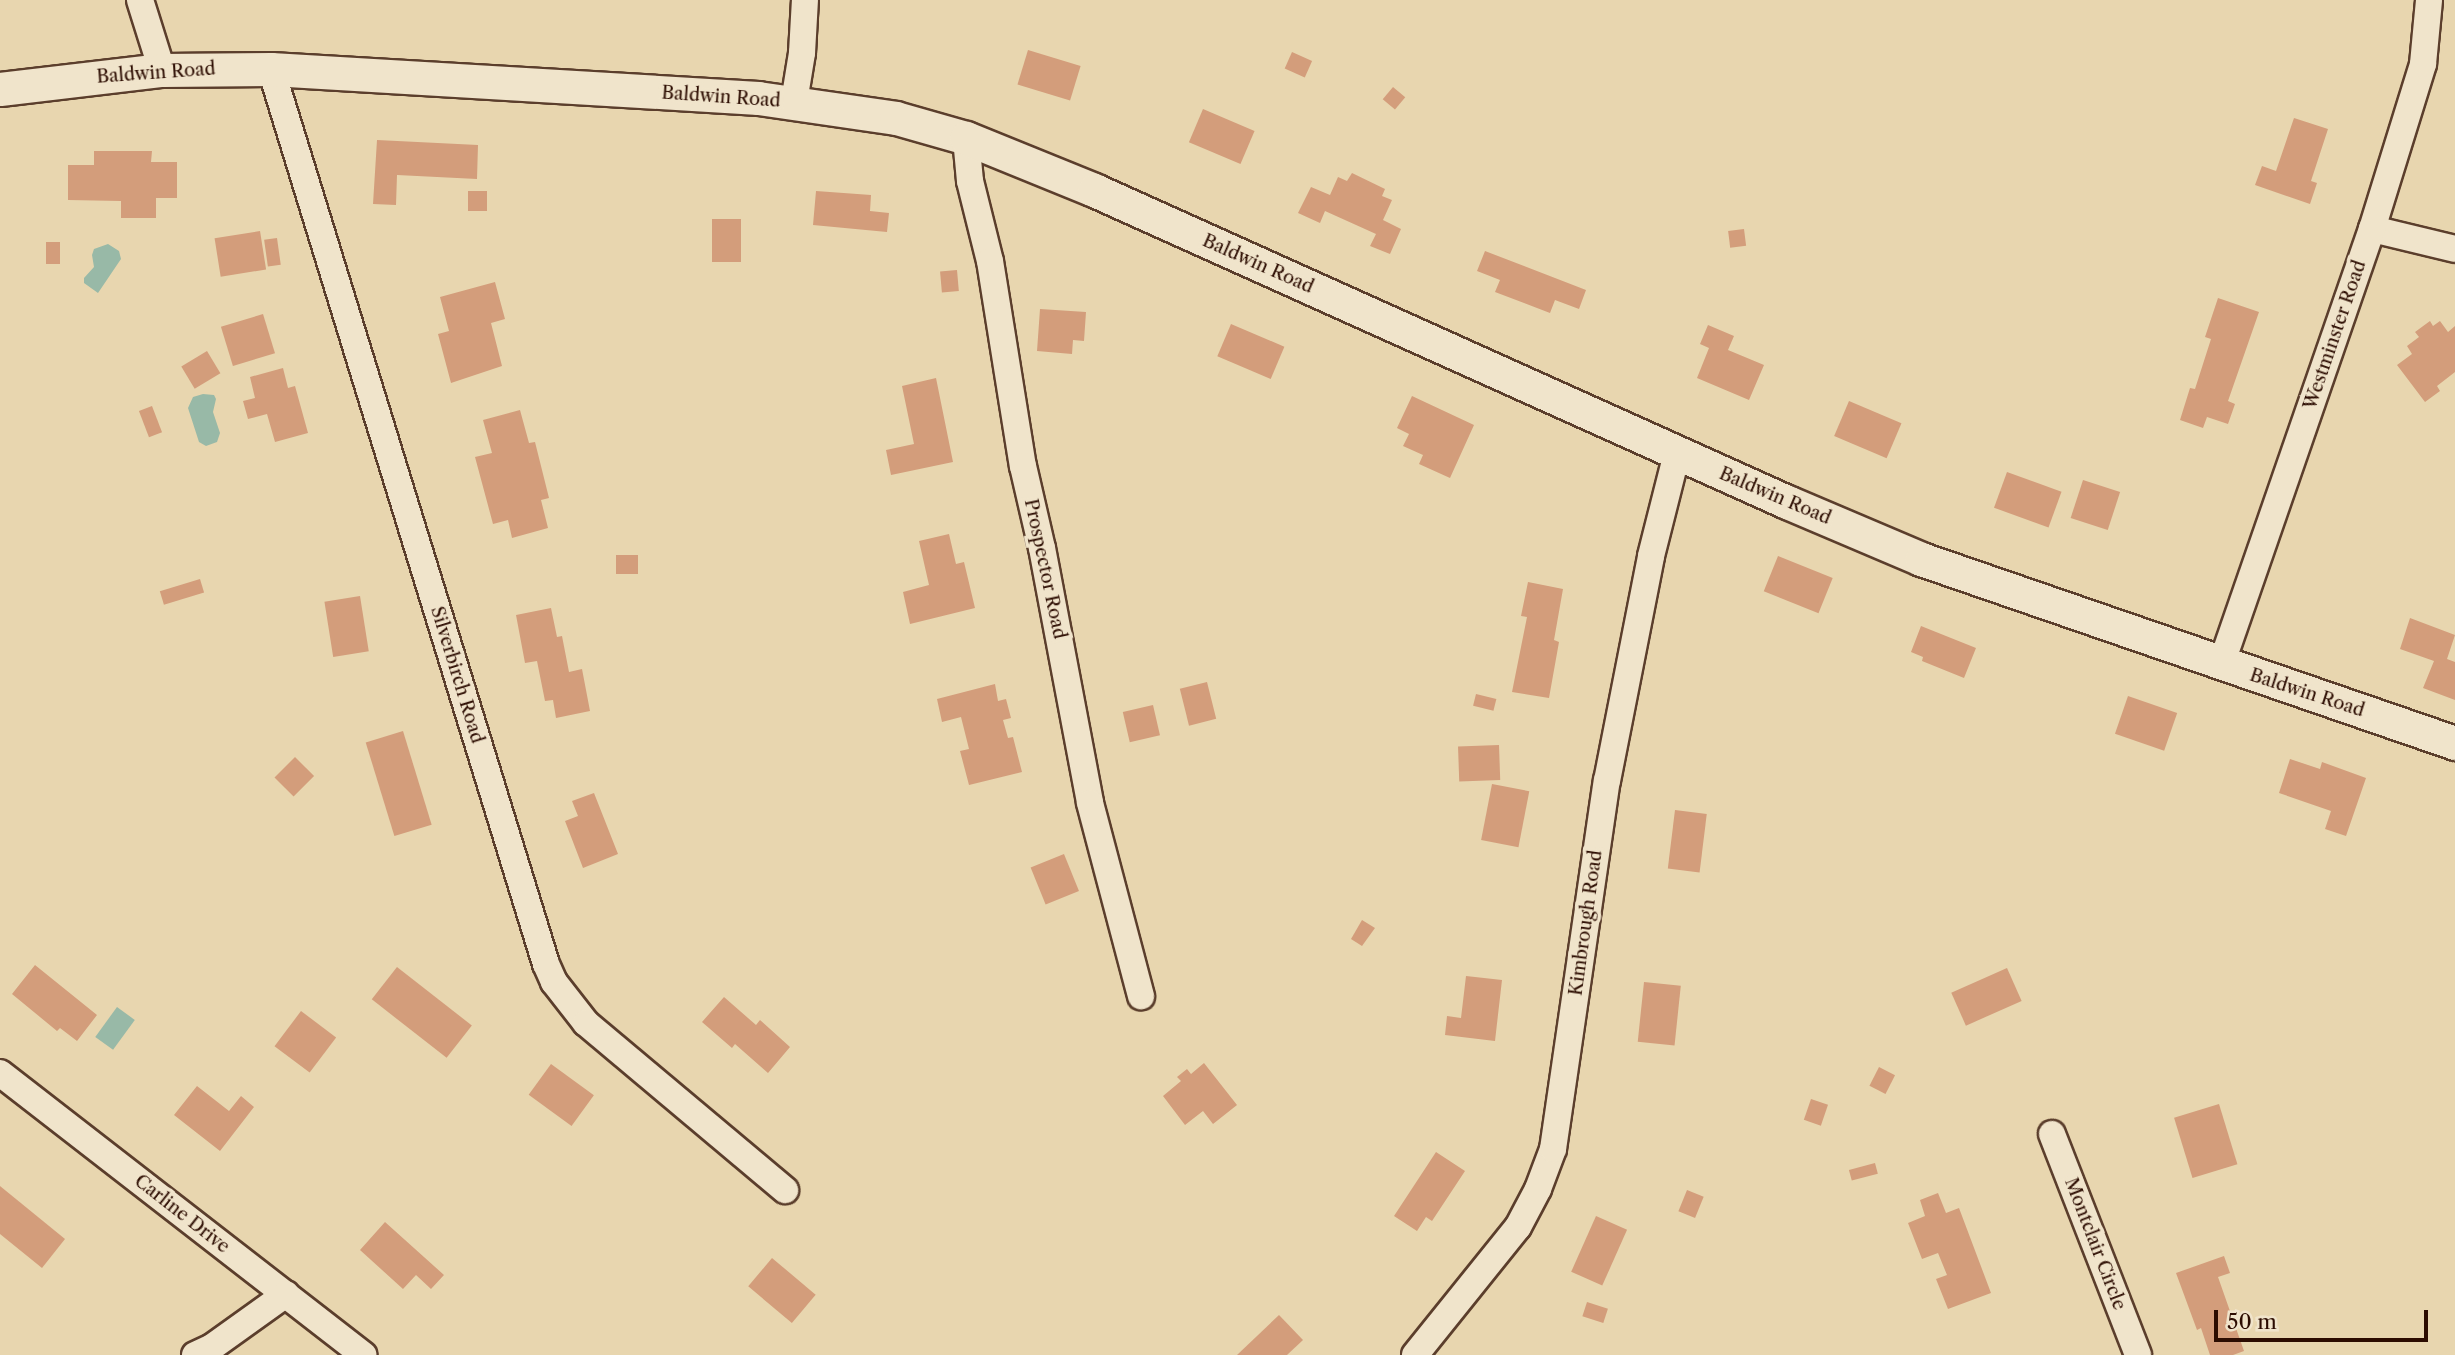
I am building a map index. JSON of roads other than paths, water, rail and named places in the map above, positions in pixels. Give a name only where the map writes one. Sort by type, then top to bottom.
[{"type":"street","points":[[140,0],[162,70]]},
{"type":"street","points":[[794,102],[806,0]]},
{"type":"street","name":"Westminster Road","points":[[2221,665],[2372,229],[2423,64],[2429,0]]},
{"type":"street","name":"Baldwin Road","points":[[0,89],[162,70],[271,69],[794,102],[897,118],[966,138],[1149,215],[1677,453],[1944,568],[2455,743]]},
{"type":"street","name":"Silverbirch Road","points":[[271,69],[546,964],[554,982],[586,1023],[786,1190]]},
{"type":"street","name":"Prospector Road","points":[[966,138],[970,181],[990,261],[1023,466],[1042,548],[1090,803],[1141,996]]},
{"type":"street","points":[[2372,229],[2455,249]]},
{"type":"street","name":"Kimbrough Road","points":[[1415,1355],[1518,1227],[1538,1189],[1553,1149],[1612,755],[1651,555],[1677,453]]},
{"type":"street","name":"Carline Drive","points":[[0,1073],[364,1355]]},
{"type":"street","name":"Montclair Circle","points":[[2052,1134],[2138,1355]]},
{"type":"street","points":[[195,1355],[212,1347],[286,1293]]}]
